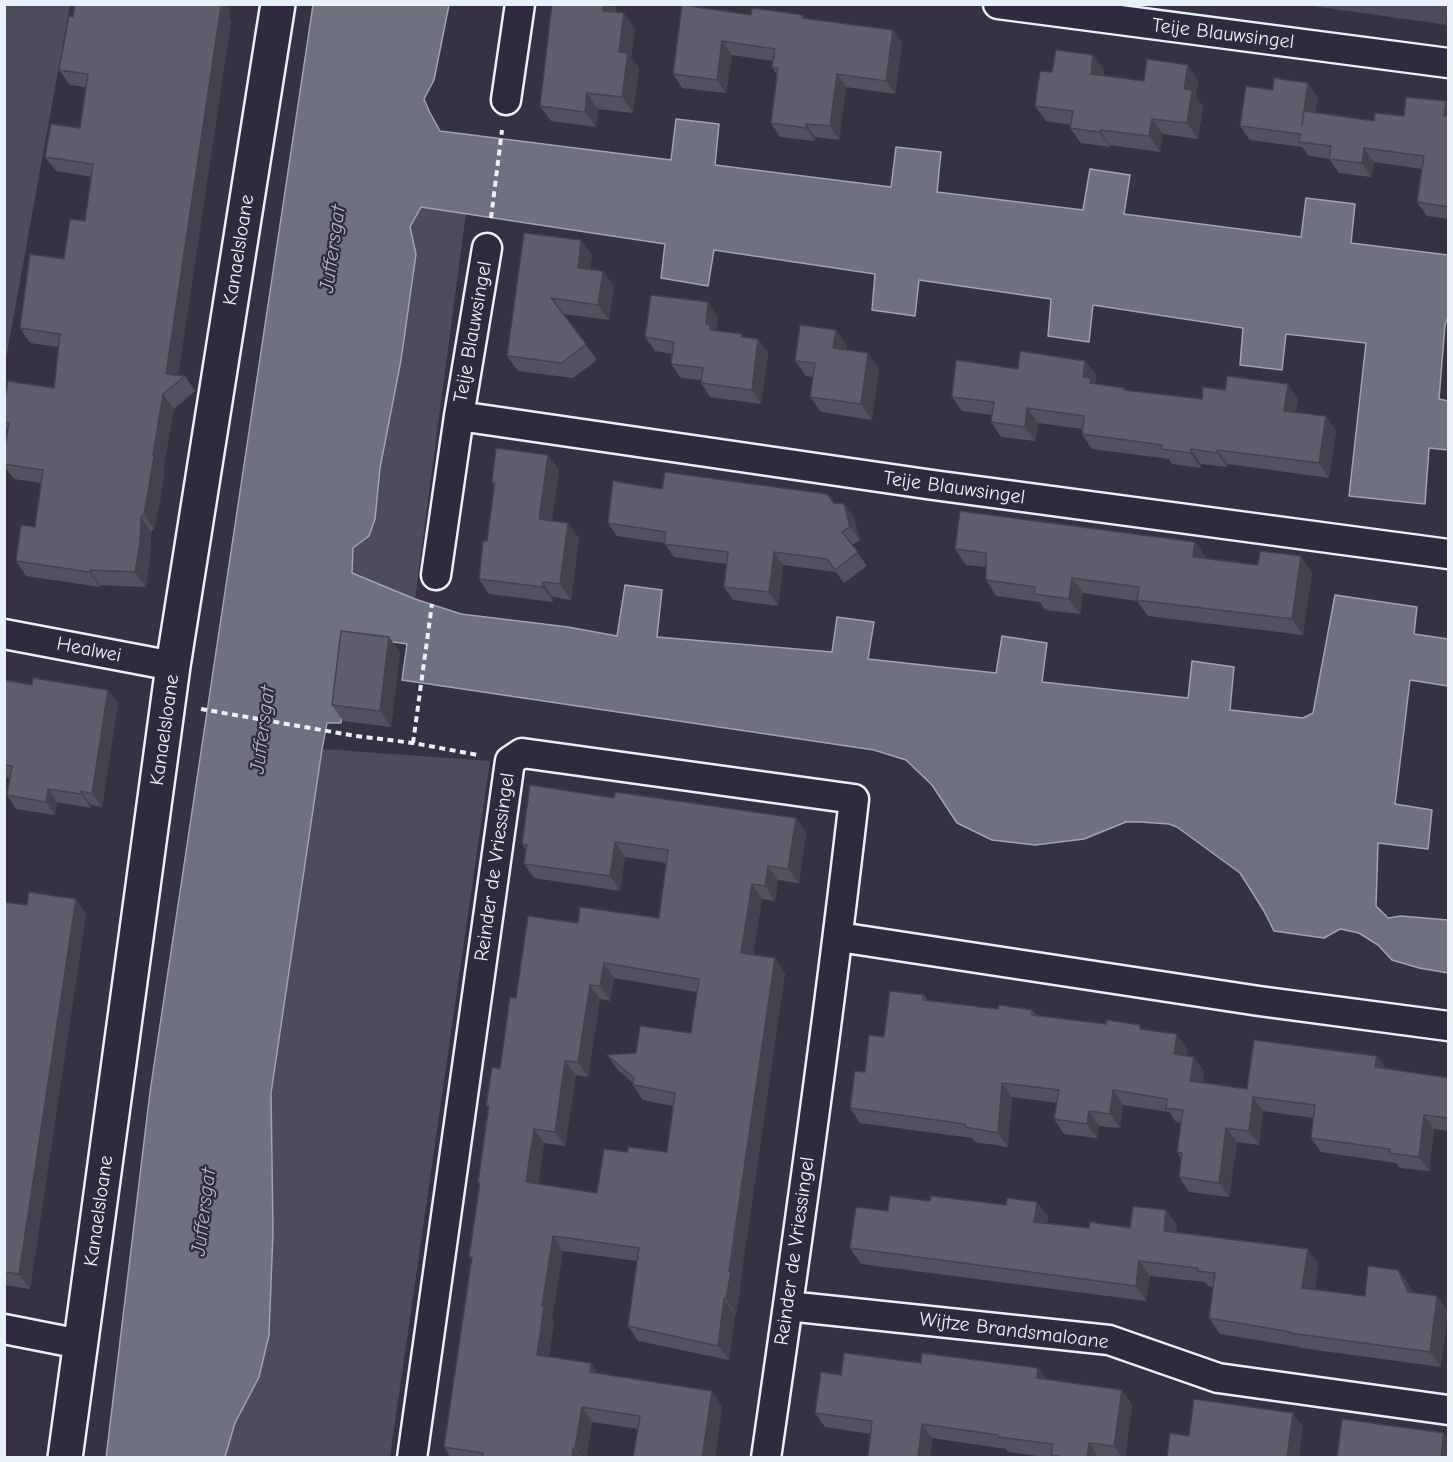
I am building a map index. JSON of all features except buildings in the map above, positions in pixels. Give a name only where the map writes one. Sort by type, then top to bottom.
[{"type":"street","name":"Kanaelsloane","points":[[66,1458],[173,666],[278,4]]},
{"type":"street","points":[[506,100],[520,4]]},
{"type":"street","name":"Teije Blauwsingel","points":[[998,4],[1449,63]]},
{"type":"street","name":"Teije Blauwsingel","points":[[436,574],[487,248]]},
{"type":"street","name":"Teije Blauwsingel","points":[[459,416],[945,487],[1449,554]]},
{"type":"street","name":"Healwei","points":[[4,634],[173,666]]},
{"type":"street","name":"Reinder de Vriessingel","points":[[412,1458],[510,761],[522,753],[854,799],[839,937],[766,1458]]},
{"type":"street","points":[[839,937],[1259,1001],[1449,1026]]},
{"type":"street","name":"Wijtze Brandsmaloane","points":[[788,1306],[1109,1340],[1218,1378],[1449,1410]]},
{"type":"street","points":[[4,1329],[80,1344]]},
{"type":"path","points":[[487,248],[506,100]]},
{"type":"path","points":[[413,743],[436,574]]},
{"type":"path","points":[[199,709],[510,761]]},
{"type":"shaded area","points":[[4,5],[70,5],[5,364]]},
{"type":"shaded area","points":[[1306,5],[1448,5],[1448,25]]},
{"type":"shaded area","points":[[421,206],[466,213],[415,599],[351,573],[353,548],[369,536],[375,519],[380,468],[401,360],[416,254],[410,227]]},
{"type":"shaded area","points":[[322,749],[490,761],[390,1457],[225,1458],[235,1423],[259,1377],[269,1335],[273,1231],[271,1093]]},
{"type":"water","name":"Juffersgat","points":[[313,5],[449,5],[434,80],[424,99],[440,131],[671,160],[676,119],[719,124],[715,165],[891,187],[896,147],[941,152],[937,192],[1083,210],[1090,169],[1130,175],[1124,214],[1301,237],[1306,198],[1355,204],[1351,243],[1448,255],[1448,317],[1445,325],[1439,399],[1448,401],[1448,450],[1429,448],[1425,504],[1349,496],[1366,343],[1286,334],[1282,370],[1240,365],[1243,328],[1093,305],[1089,342],[1048,336],[1051,299],[919,280],[915,316],[872,310],[875,274],[714,250],[708,286],[661,278],[665,244],[421,207],[410,227],[416,254],[401,360],[380,468],[375,519],[369,536],[353,548],[352,573],[415,599],[461,614],[568,627],[617,636],[625,585],[662,590],[657,637],[832,652],[837,617],[874,622],[868,659],[996,673],[1002,636],[1047,643],[1042,682],[1188,698],[1192,661],[1234,667],[1230,710],[1303,718],[1313,713],[1335,595],[1417,607],[1414,634],[1448,639],[1448,686],[1410,680],[1395,804],[1432,810],[1428,849],[1378,843],[1376,906],[1388,918],[1401,916],[1448,920],[1448,973],[1392,960],[1378,945],[1359,933],[1340,929],[1324,938],[1274,931],[1240,873],[1177,827],[1169,824],[1126,822],[1084,839],[1035,845],[992,840],[957,823],[932,785],[906,760],[874,750],[402,680],[407,644],[353,636],[341,723],[327,723],[322,749],[271,1093],[273,1231],[269,1335],[259,1377],[235,1423],[225,1457],[106,1458],[150,1092]]}]
